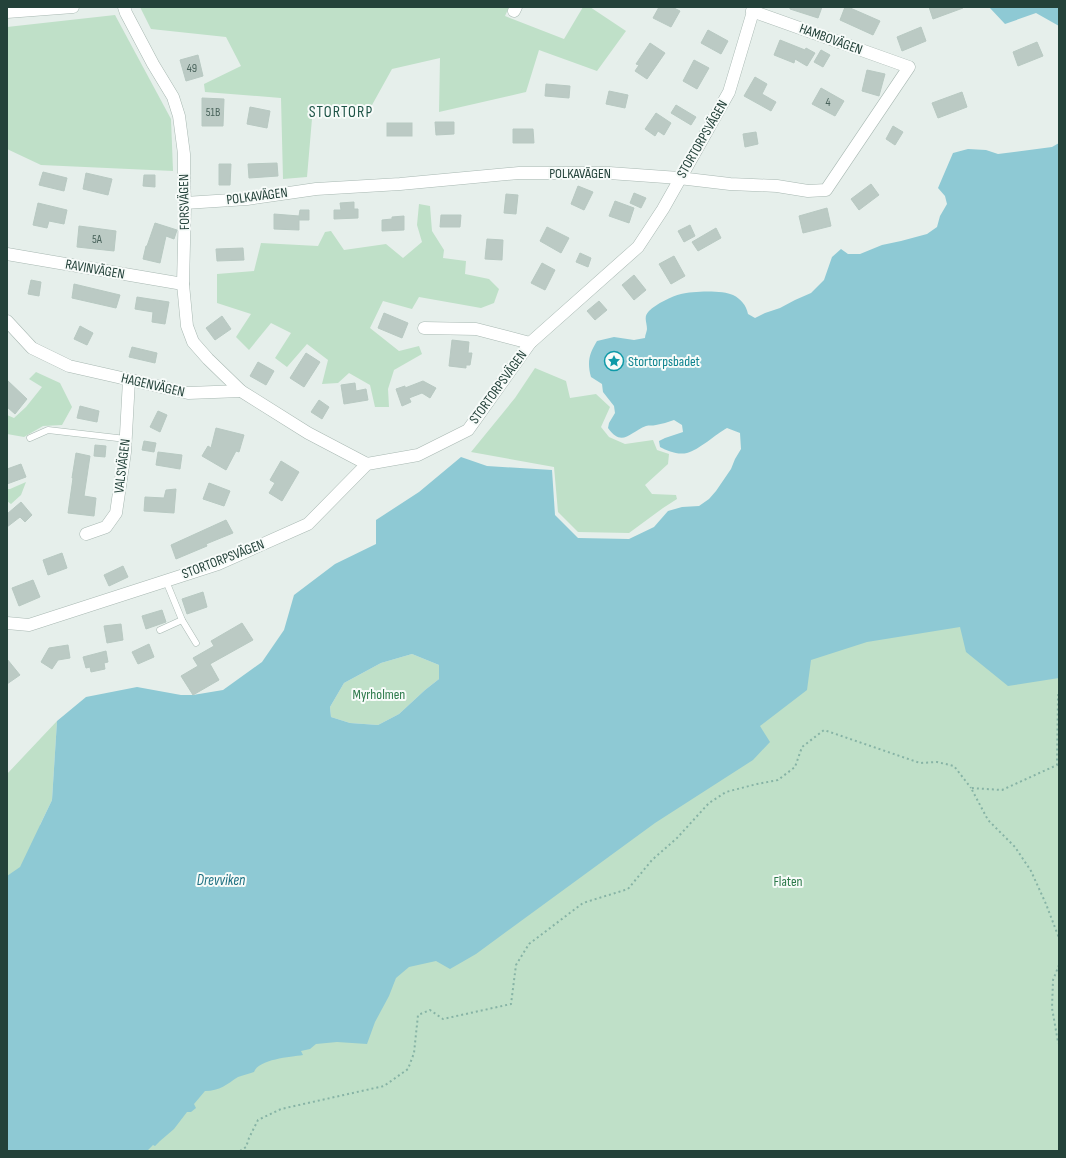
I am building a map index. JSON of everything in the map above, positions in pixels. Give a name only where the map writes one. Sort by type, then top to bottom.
[{"type":"street","points":[[7,12],[73,7]]},
{"type":"street","name":"FORSVÄGEN","points":[[124,7],[153,64],[173,97],[180,116],[184,154],[185,203],[183,284],[187,326],[193,342],[241,391]]},
{"type":"street","name":"HAMBOVÄGEN","points":[[753,9],[909,67]]},
{"type":"street","name":"STORTORPSVÄGEN","points":[[8,624],[29,625],[218,564],[308,524],[367,464],[418,455],[468,430],[530,343],[638,247],[663,209],[679,178],[729,92],[753,9]]},
{"type":"street","name":"POLKAVÄGEN","points":[[185,203],[247,199],[316,188],[400,184],[519,173],[609,173],[679,178],[730,184],[778,186],[808,191],[826,190],[909,67]]},
{"type":"street","name":"RAVINVÄGEN","points":[[7,254],[183,284]]},
{"type":"street","name":"HAGENVÄGEN","points":[[7,321],[32,348],[69,366],[188,394],[241,391]]},
{"type":"street","points":[[424,328],[476,329],[530,343]]},
{"type":"street","name":"VALSVÄGEN","points":[[86,534],[106,527],[116,513],[125,452],[129,380]]},
{"type":"street","points":[[241,391],[308,433],[367,464]]},
{"type":"lane","points":[[30,438],[48,430],[126,439]]},
{"type":"lane","points":[[166,581],[182,620],[196,643]]},
{"type":"lane","points":[[160,630],[182,620]]},
{"type":"path","points":[[970,788],[1002,790],[1058,765],[1058,695],[1059,696]]},
{"type":"path","points":[[240,1151],[246,1147],[258,1120],[281,1109],[384,1086],[408,1069],[414,1053],[418,1016],[430,1010],[443,1019],[511,1004],[516,965],[529,944],[583,903],[628,888],[652,860],[677,838],[709,803],[726,792],[778,780],[795,767],[802,747],[824,730],[920,763],[937,762],[954,766],[970,788],[988,820],[1015,847],[1031,871],[1059,938]]},
{"type":"path","points":[[1059,965],[1053,980],[1052,1008],[1059,1044]]},
{"type":"green space","points":[[140,7],[509,7],[505,16],[564,39],[583,7],[590,7],[626,31],[597,71],[539,50],[526,92],[439,112],[440,58],[392,69],[372,105],[313,107],[307,177],[283,179],[281,98],[205,92],[204,84],[241,66],[226,37],[151,29]]},
{"type":"green space","points":[[115,15],[171,119],[173,171],[41,165],[7,149],[7,27]]},
{"type":"green space","points":[[419,204],[430,206],[432,231],[444,250],[443,258],[466,261],[465,274],[489,279],[499,289],[494,303],[481,308],[419,297],[412,309],[383,301],[370,328],[399,351],[419,346],[422,354],[394,370],[388,389],[389,407],[375,407],[370,385],[349,373],[338,383],[322,384],[328,360],[307,344],[287,367],[275,358],[291,333],[271,323],[249,350],[236,337],[251,314],[217,303],[217,274],[254,271],[261,243],[318,246],[325,232],[331,231],[344,250],[386,244],[403,258],[422,242],[417,225]]},
{"type":"green space","points":[[535,368],[566,381],[570,398],[596,394],[610,407],[601,427],[609,437],[625,444],[653,440],[657,450],[669,454],[668,464],[645,485],[652,494],[676,495],[677,499],[629,533],[578,532],[558,512],[554,467],[471,452],[515,398]]},
{"type":"green space","points":[[36,372],[60,383],[72,407],[62,425],[43,426],[24,437],[7,434],[7,415],[14,418],[26,407],[42,387],[29,379]]},
{"type":"green space","name":"Flaten","points":[[1059,409],[1059,1151],[7,1151],[7,774],[57,721],[52,800],[40,825],[148,948]]},
{"type":"green space","points":[[26,482],[21,495],[11,504],[7,501],[7,489]]},
{"type":"green space","name":"Myrholmen","points":[[412,654],[439,665],[439,679],[399,714],[378,725],[350,723],[331,717],[330,707],[344,683],[381,663]]},
{"type":"water","points":[[989,7],[1059,7],[1059,26],[1036,13],[1005,24]]},
{"type":"water","name":"Drevviken","points":[[1059,143],[1059,678],[1008,686],[966,652],[960,627],[867,642],[811,660],[807,690],[760,726],[770,742],[753,760],[655,823],[476,954],[450,969],[436,961],[409,967],[396,978],[389,996],[375,1022],[367,1044],[337,1042],[316,1044],[310,1049],[301,1051],[303,1055],[268,1061],[262,1064],[254,1072],[238,1077],[223,1087],[205,1091],[194,1104],[196,1108],[191,1112],[187,1112],[174,1129],[147,1151],[7,1151],[7,876],[20,867],[52,800],[57,721],[86,697],[137,687],[181,695],[193,695],[223,690],[262,662],[284,630],[294,595],[335,564],[376,544],[376,520],[419,492],[461,457],[487,466],[552,470],[555,515],[578,538],[629,539],[654,527],[668,511],[682,507],[699,506],[709,499],[716,491],[731,469],[741,449],[740,433],[727,428],[697,449],[687,453],[673,452],[660,447],[659,441],[683,432],[682,425],[674,420],[658,425],[646,426],[622,438],[613,434],[608,428],[609,423],[615,413],[614,406],[603,392],[602,384],[591,377],[590,372],[589,362],[592,350],[597,341],[614,337],[634,340],[645,338],[647,329],[647,313],[669,298],[686,293],[728,293],[738,298],[743,303],[748,314],[755,318],[780,308],[811,293],[824,280],[832,257],[841,249],[848,254],[860,254],[882,245],[927,234],[937,227],[940,216],[947,204],[945,196],[938,188],[953,153],[968,149],[986,150],[998,154],[1052,147]],"holes":[[[412,654],[439,665],[439,679],[399,714],[378,725],[350,723],[331,717],[330,707],[344,683],[381,663]]]},
{"type":"building","points":[[659,7],[672,7],[680,11],[671,27],[653,18]]},
{"type":"building","points":[[790,7],[822,7],[818,18],[790,9]]},
{"type":"building","points":[[845,7],[880,21],[873,35],[840,20]]},
{"type":"building","points":[[929,7],[963,7],[963,8],[933,19]]},
{"type":"building","points":[[921,27],[926,41],[902,51],[897,37]]},
{"type":"building","points":[[708,30],[728,41],[721,54],[701,43]]},
{"type":"building","points":[[780,40],[805,50],[806,48],[815,53],[807,66],[795,59],[794,63],[774,55]]},
{"type":"building","points":[[1037,42],[1043,56],[1018,66],[1013,52]]},
{"type":"building","points":[[650,43],[665,53],[647,79],[635,71],[639,65],[636,64]]},
{"type":"building","points":[[821,50],[830,55],[823,67],[814,62]]},
{"type":"building","points":[[198,55],[203,76],[186,81],[180,60]]},
{"type":"building","points":[[694,60],[709,68],[697,89],[683,81]]},
{"type":"building","points":[[867,70],[885,74],[879,96],[862,91]]},
{"type":"building","points":[[755,77],[767,84],[762,94],[776,102],[771,111],[744,96]]},
{"type":"building","points":[[546,84],[570,86],[569,98],[545,96]]},
{"type":"building","points":[[821,88],[844,101],[835,116],[812,104]]},
{"type":"building","points":[[609,91],[628,95],[625,108],[606,104]]},
{"type":"building","points":[[962,92],[967,107],[938,118],[932,103]]},
{"type":"building","points":[[202,98],[224,99],[223,126],[202,126]]},
{"type":"building","points":[[676,105],[696,117],[691,125],[671,113]]},
{"type":"building","points":[[250,107],[270,111],[267,128],[247,124]]},
{"type":"building","points":[[656,113],[671,123],[664,135],[658,131],[655,136],[645,129]]},
{"type":"building","points":[[435,122],[454,122],[454,134],[436,135]]},
{"type":"building","points":[[387,123],[412,123],[412,136],[387,136]]},
{"type":"building","points":[[893,126],[903,132],[895,145],[886,139]]},
{"type":"building","points":[[513,129],[533,129],[534,143],[513,143]]},
{"type":"building","points":[[756,132],[758,144],[745,147],[743,134]]},
{"type":"building","points":[[277,163],[278,176],[249,178],[248,164]]},
{"type":"building","points":[[219,164],[231,164],[230,185],[219,185]]},
{"type":"building","points":[[43,172],[67,178],[64,191],[39,185]]},
{"type":"building","points":[[86,173],[112,179],[108,195],[83,189]]},
{"type":"building","points":[[144,175],[155,175],[155,187],[143,186]]},
{"type":"building","points":[[871,184],[879,195],[859,210],[851,199]]},
{"type":"building","points":[[578,186],[593,192],[584,210],[571,204]]},
{"type":"building","points":[[634,193],[646,198],[641,208],[630,203]]},
{"type":"building","points":[[506,194],[518,195],[516,214],[504,213]]},
{"type":"building","points":[[615,201],[634,208],[629,223],[609,216]]},
{"type":"building","points":[[354,202],[354,209],[358,209],[358,218],[334,219],[334,210],[341,210],[340,203]]},
{"type":"building","points":[[38,203],[67,210],[64,224],[49,221],[47,228],[33,225]]},
{"type":"building","points":[[827,208],[831,226],[803,233],[799,216]]},
{"type":"building","points":[[300,210],[309,210],[309,220],[299,220],[299,230],[274,229],[274,214],[299,216]]},
{"type":"building","points":[[441,215],[461,215],[460,227],[440,227]]},
{"type":"building","points":[[404,216],[404,230],[382,231],[382,220]]},
{"type":"building","points":[[155,223],[177,230],[174,239],[166,236],[160,263],[143,259],[146,246]]},
{"type":"building","points":[[690,225],[695,236],[684,242],[678,231]]},
{"type":"building","points":[[79,226],[116,231],[114,251],[77,247]]},
{"type":"building","points":[[547,227],[569,238],[561,253],[540,241]]},
{"type":"building","points":[[716,228],[721,238],[698,251],[692,242]]},
{"type":"building","points":[[487,239],[503,240],[502,260],[485,259]]},
{"type":"building","points":[[243,248],[244,260],[217,261],[216,249]]},
{"type":"building","points":[[580,253],[591,258],[588,267],[576,262]]},
{"type":"building","points":[[674,256],[685,276],[671,284],[659,264]]},
{"type":"building","points":[[542,263],[555,270],[545,290],[531,283]]},
{"type":"building","points":[[634,275],[646,290],[634,300],[622,285]]},
{"type":"building","points":[[31,280],[41,282],[39,296],[28,294]]},
{"type":"building","points":[[74,284],[120,295],[116,308],[72,298]]},
{"type":"building","points":[[137,297],[169,302],[165,324],[152,322],[153,312],[135,309]]},
{"type":"building","points":[[599,301],[607,310],[595,320],[587,311]]},
{"type":"building","points":[[384,313],[408,323],[402,338],[378,328]]},
{"type":"building","points":[[222,316],[231,329],[215,340],[206,328]]},
{"type":"building","points":[[80,326],[93,333],[87,345],[74,339]]},
{"type":"building","points":[[452,340],[469,342],[468,353],[472,353],[470,365],[466,365],[466,368],[449,366]]},
{"type":"building","points":[[132,347],[157,353],[155,363],[129,357]]},
{"type":"building","points":[[306,353],[320,362],[304,387],[290,378]]},
{"type":"building","points":[[258,362],[274,371],[266,385],[250,376]]},
{"type":"building","points":[[7,380],[27,399],[15,414],[7,407]]},
{"type":"building","points":[[423,381],[436,388],[430,398],[422,393],[409,398],[411,402],[402,406],[396,389],[405,386],[405,388]]},
{"type":"building","points":[[355,383],[356,391],[366,389],[368,400],[344,404],[341,385]]},
{"type":"building","points":[[319,400],[329,407],[322,419],[311,412]]},
{"type":"building","points":[[80,406],[99,411],[97,422],[77,418]]},
{"type":"building","points":[[158,411],[167,415],[160,432],[150,427]]},
{"type":"building","points":[[216,428],[244,435],[239,452],[236,451],[226,470],[202,456],[208,446],[211,448]]},
{"type":"building","points":[[144,441],[156,443],[154,452],[142,450]]},
{"type":"building","points":[[95,445],[106,446],[105,457],[94,456]]},
{"type":"building","points":[[158,452],[182,455],[180,469],[156,465]]},
{"type":"building","points":[[76,453],[90,456],[84,496],[96,498],[94,516],[68,513]]},
{"type":"building","points":[[281,461],[299,472],[282,501],[269,493],[275,483],[270,480]]},
{"type":"building","points":[[21,464],[26,477],[7,484],[7,469]]},
{"type":"building","points":[[209,483],[230,491],[224,506],[203,499]]},
{"type":"building","points":[[176,489],[174,513],[144,511],[145,497],[164,498],[166,490]]},
{"type":"building","points":[[21,502],[32,515],[25,522],[20,517],[7,527],[7,514]]},
{"type":"building","points":[[226,520],[233,533],[176,559],[171,545]]},
{"type":"building","points":[[62,553],[67,568],[48,575],[43,560]]},
{"type":"building","points":[[123,566],[128,577],[109,586],[104,575]]},
{"type":"building","points":[[33,580],[40,597],[19,606],[12,588]]},
{"type":"building","points":[[203,592],[207,607],[187,614],[182,599]]},
{"type":"building","points":[[162,610],[166,622],[146,629],[142,616]]},
{"type":"building","points":[[242,623],[253,640],[210,664],[219,680],[193,695],[181,676],[198,666],[193,658],[214,646],[211,641]]},
{"type":"building","points":[[121,624],[123,640],[107,643],[104,626]]},
{"type":"building","points":[[149,644],[154,657],[138,664],[132,652]]},
{"type":"building","points":[[68,645],[70,658],[58,660],[52,669],[41,662],[49,648]]},
{"type":"building","points":[[106,651],[108,662],[104,663],[105,669],[91,672],[90,667],[86,668],[83,657]]},
{"type":"building","points":[[7,659],[20,675],[7,684]]},
{"type":"place","name":"Stortorpsbadet","points":[[614,361]]},
{"type":"district","name":"STORTORP","points":[[341,112]]}]
